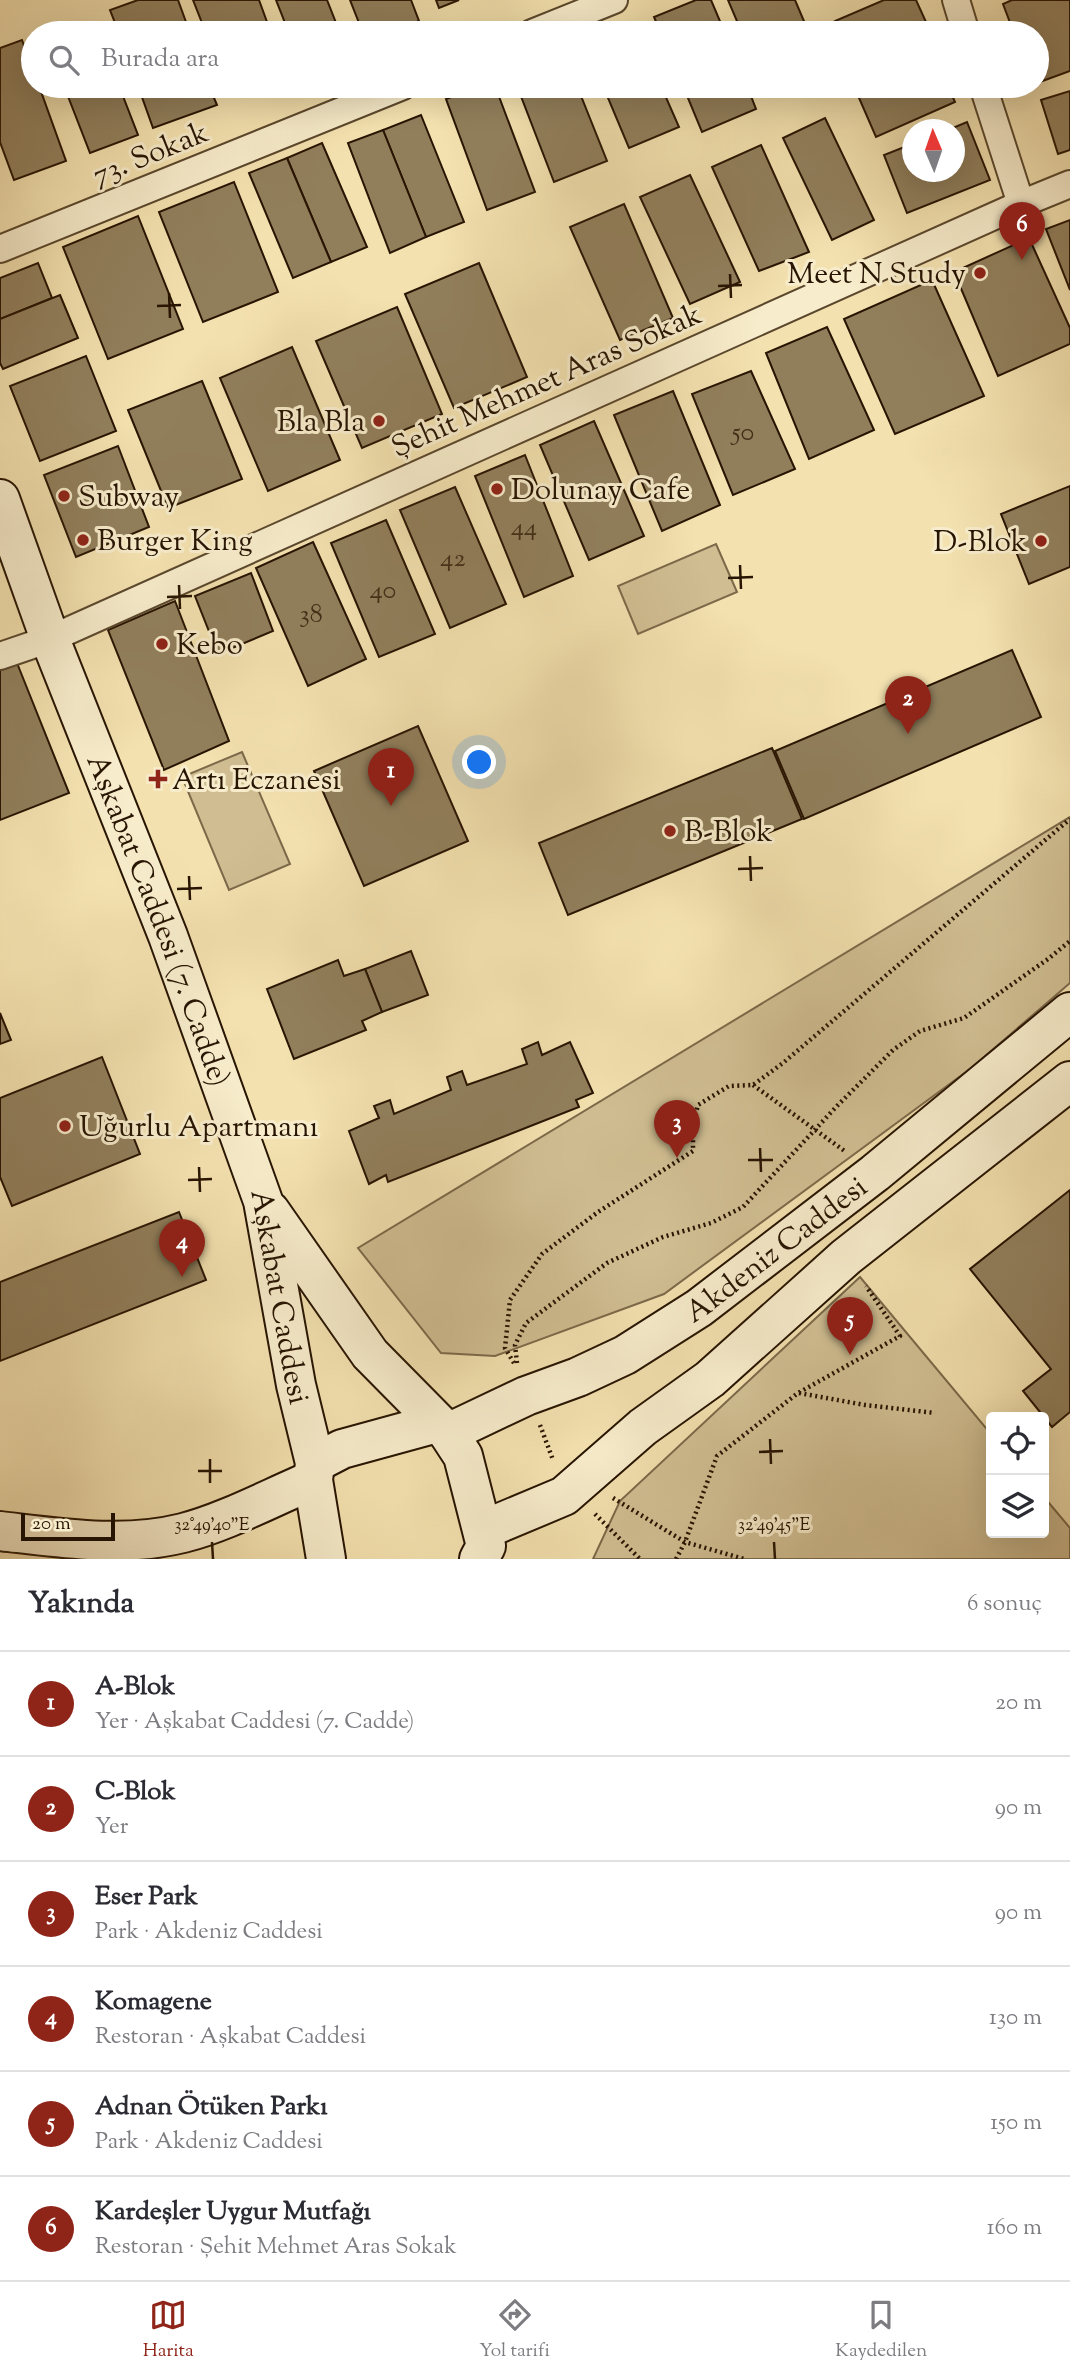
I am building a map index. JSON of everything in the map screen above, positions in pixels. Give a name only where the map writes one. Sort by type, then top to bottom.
[{"type":"main road","points":[[0,499],[50,639]]},
{"type":"main road","name":"Aşkabat Caddesi (7. Cadde)","points":[[50,639],[167,936],[263,1201]]},
{"type":"main road","name":"Akdeniz Caddesi","points":[[0,1531],[87,1541],[138,1540],[184,1532],[314,1471],[342,1449],[442,1428],[578,1377],[625,1355],[699,1308],[875,1173],[1070,1012]]},
{"type":"main road","name":"Akdeniz Caddesi","points":[[481,1552],[564,1496],[643,1427],[710,1379],[846,1257],[1070,1081]]},
{"type":"main road","name":"Aşkabat Caddesi","points":[[263,1201],[370,1354],[442,1428],[463,1456],[481,1552]]},
{"type":"main road","name":"Aşkabat Caddesi","points":[[263,1201],[314,1471],[326,1559]]},
{"type":"street","points":[[562,21],[614,0]]},
{"type":"street","points":[[956,0],[962,21]]},
{"type":"street","name":"73. Sokak","points":[[0,249],[373,98]]},
{"type":"street","points":[[987,98],[1021,204]]},
{"type":"street","name":"Şehit Mehmet Aras Sokak","points":[[0,656],[50,639],[1070,184]]},
{"type":"path","points":[[1070,819],[783,1063],[753,1085],[729,1086],[698,1105],[693,1125],[693,1151],[598,1212],[542,1254],[510,1300],[505,1348],[517,1367],[514,1345],[526,1323],[607,1263],[663,1237],[711,1223],[743,1207],[893,1050],[920,1031],[964,1018],[1070,941]]},
{"type":"path","points":[[753,1085],[875,1173]]},
{"type":"path","points":[[676,1559],[685,1542],[717,1455],[799,1393],[900,1336],[846,1257]]},
{"type":"path","points":[[799,1393],[865,1405],[936,1413]]},
{"type":"path","points":[[538,1419],[554,1462]]},
{"type":"path","points":[[612,1497],[685,1542],[744,1559]]},
{"type":"path","points":[[595,1515],[640,1559]]},
{"type":"shaded area","points":[[716,544],[737,592],[638,634],[618,586]]},
{"type":"shaded area","points":[[242,752],[290,864],[229,890],[182,777]]},
{"type":"shaded area","points":[[1070,817],[1070,983],[970,1069],[664,1294],[495,1356],[441,1353],[358,1248]]},
{"type":"shaded area","points":[[860,1277],[986,1428],[986,1538],[1049,1538],[1049,1503],[1070,1528],[1070,1559],[593,1559],[620,1501]]},
{"type":"building","points":[[138,0],[178,0],[186,21],[114,21],[110,10]]},
{"type":"building","points":[[193,0],[259,0],[267,21],[201,21]]},
{"type":"building","points":[[276,0],[327,0],[335,21],[284,21]]},
{"type":"building","points":[[350,0],[411,0],[419,21],[358,21]]},
{"type":"building","points":[[436,0],[459,0],[439,8]]},
{"type":"building","points":[[696,0],[711,0],[720,21],[656,21],[654,17]]},
{"type":"building","points":[[728,0],[795,0],[804,21],[737,21]]},
{"type":"building","points":[[884,0],[916,0],[926,21],[835,21]]},
{"type":"building","points":[[1012,0],[1070,0],[1070,71],[1049,79],[1049,21],[1009,21],[1003,4]]},
{"type":"building","points":[[21,40],[21,98],[43,98],[66,161],[14,180],[0,142],[0,48]]},
{"type":"building","points":[[1070,91],[1070,150],[1058,154],[1041,100]]},
{"type":"building","points":[[69,98],[124,98],[138,135],[90,153]]},
{"type":"building","points":[[142,98],[214,98],[217,105],[153,128]]},
{"type":"building","points":[[500,98],[535,192],[487,210],[446,99]]},
{"type":"building","points":[[522,98],[582,98],[607,161],[554,182]]},
{"type":"building","points":[[608,98],[666,98],[679,127],[629,148]]},
{"type":"building","points":[[688,98],[752,98],[756,109],[702,132]]},
{"type":"building","points":[[859,98],[953,98],[955,102],[917,119],[902,119],[902,125],[876,137]]},
{"type":"building","points":[[421,115],[464,222],[426,237],[383,130]]},
{"type":"building","points":[[825,118],[874,220],[832,240],[783,138]]},
{"type":"building","points":[[967,122],[990,180],[907,213],[884,155],[902,148],[902,182],[965,182]]},
{"type":"building","points":[[383,130],[426,237],[390,253],[348,143]]},
{"type":"building","points":[[322,143],[367,247],[331,262],[287,158]]},
{"type":"building","points":[[761,145],[809,252],[759,271],[712,167]]},
{"type":"building","points":[[287,158],[331,262],[293,278],[249,173]]},
{"type":"building","points":[[690,175],[740,282],[690,304],[640,197]]},
{"type":"building","points":[[234,182],[278,292],[203,322],[159,212]]},
{"type":"building","points":[[624,204],[673,318],[620,340],[570,227]]},
{"type":"building","points":[[138,216],[183,329],[108,359],[63,247]]},
{"type":"building","points":[[1070,220],[1070,290],[1046,229]]},
{"type":"building","points":[[1029,238],[1070,328],[1070,344],[998,376],[954,272]]},
{"type":"building","points":[[38,263],[52,298],[0,319],[0,278]]},
{"type":"building","points":[[479,263],[527,377],[454,408],[405,294]]},
{"type":"building","points":[[932,280],[984,396],[895,434],[844,319]]},
{"type":"building","points":[[60,295],[78,338],[3,369],[0,363],[0,319]]},
{"type":"building","points":[[397,307],[442,414],[362,448],[316,341]]},
{"type":"building","points":[[827,327],[874,430],[809,459],[766,353]]},
{"type":"building","points":[[292,347],[340,460],[268,491],[220,378]]},
{"type":"building","points":[[86,356],[116,431],[40,461],[10,386]]},
{"type":"building","points":[[751,371],[795,469],[733,495],[692,394]]},
{"type":"building","points":[[202,381],[242,479],[168,508],[128,410]]},
{"type":"building","points":[[673,391],[720,505],[662,531],[614,415]]},
{"type":"building","points":[[594,421],[644,536],[589,560],[540,445]]},
{"type":"building","points":[[118,446],[149,527],[76,557],[44,475]]},
{"type":"building","points":[[525,455],[573,576],[524,597],[475,476]]},
{"type":"building","name":"D-Blok","points":[[1070,486],[1070,567],[1029,584],[1001,514]]},
{"type":"building","points":[[455,487],[506,604],[450,628],[400,510]]},
{"type":"building","points":[[386,520],[435,634],[379,657],[331,543]]},
{"type":"building","points":[[313,542],[366,659],[308,686],[256,568]]},
{"type":"building","points":[[251,573],[273,631],[218,654],[195,596]]},
{"type":"building","points":[[175,601],[229,741],[164,770],[108,630]]},
{"type":"building","points":[[1012,650],[1041,717],[804,819],[775,751]]},
{"type":"building","points":[[15,658],[69,793],[0,820],[0,664]]},
{"type":"building","points":[[418,726],[468,841],[364,886],[314,771]]},
{"type":"building","name":"B-Blok","points":[[772,748],[802,819],[568,915],[539,843]]},
{"type":"building","points":[[411,951],[428,995],[382,1012],[365,969]]},
{"type":"building","points":[[338,960],[344,976],[365,969],[382,1012],[362,1021],[366,1030],[294,1059],[267,989]]},
{"type":"building","points":[[0,1013],[11,1040],[0,1044]]},
{"type":"building","points":[[538,1042],[542,1055],[570,1042],[593,1093],[576,1100],[579,1107],[388,1182],[386,1175],[369,1184],[349,1131],[379,1118],[374,1106],[390,1100],[394,1114],[451,1090],[447,1077],[462,1071],[467,1085],[527,1064],[522,1049]]},
{"type":"building","name":"Uğurlu Apartmanı","points":[[102,1057],[140,1154],[12,1206],[0,1177],[0,1098]]},
{"type":"building","points":[[1070,1190],[1070,1412],[1052,1427],[1049,1423],[1049,1412],[1040,1412],[1023,1391],[1051,1369],[970,1269]]},
{"type":"building","points":[[179,1212],[206,1280],[0,1361],[0,1282]]},
{"type":"place","name":"Kardeşler Uygur Mutfağı","points":[[1022,260]]},
{"type":"place","name":"Meet N Study","points":[[980,273]]},
{"type":"place","name":"Bla Bla","points":[[379,421]]},
{"type":"place","name":"Dolunay Cafe","points":[[497,489]]},
{"type":"place","name":"Subway","points":[[64,496]]},
{"type":"place","name":"Burger King","points":[[83,540]]},
{"type":"place","name":"D-Blok","points":[[1041,541]]},
{"type":"place","name":"Kebo","points":[[162,644]]},
{"type":"place","name":"C-Blok","points":[[908,734]]},
{"type":"place","name":"Artı Eczanesi","points":[[158,779]]},
{"type":"place","name":"A-Blok","points":[[391,806]]},
{"type":"place","name":"B-Blok","points":[[670,831]]},
{"type":"place","name":"Uğurlu Apartmanı","points":[[65,1126]]},
{"type":"place","name":"Eser Park","points":[[677,1158]]},
{"type":"place","name":"Komagene","points":[[182,1277]]},
{"type":"place","name":"Adnan Ötüken Parkı","points":[[850,1355]]}]
